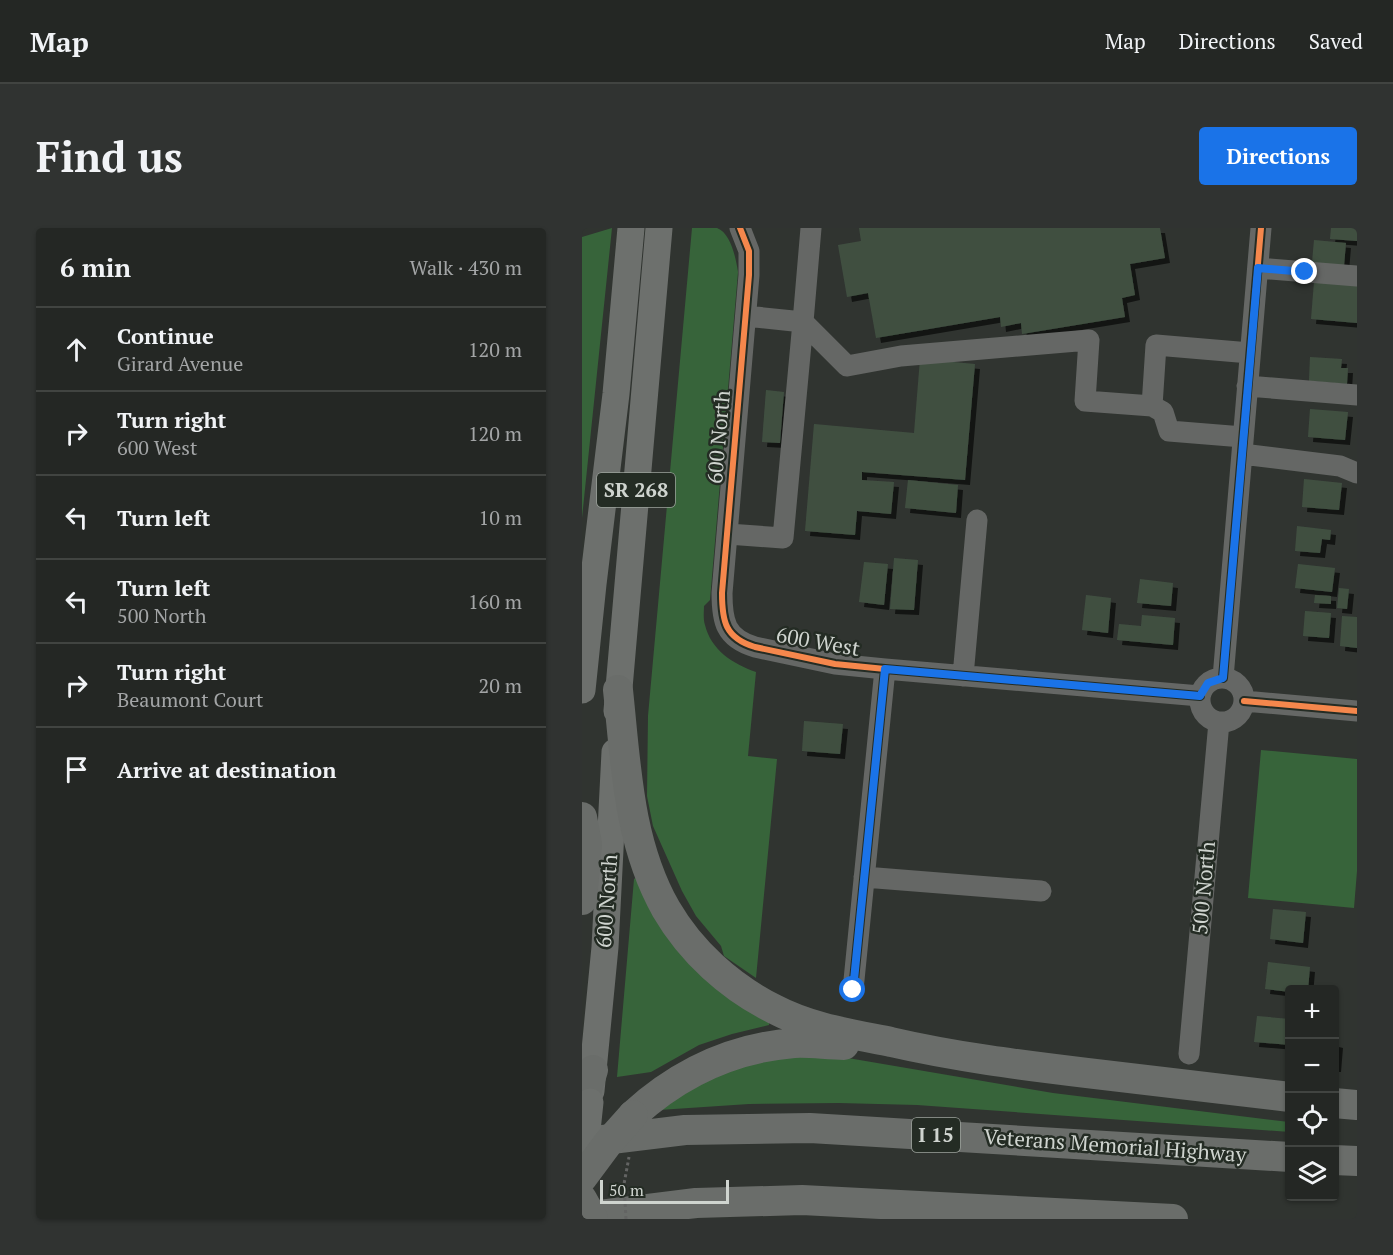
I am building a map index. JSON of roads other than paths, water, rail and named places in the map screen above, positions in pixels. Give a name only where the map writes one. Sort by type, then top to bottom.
[{"type":"highway","points":[[618,690],[630,801],[638,841],[652,881],[666,909],[692,945],[714,968],[761,1003],[785,1015],[825,1028],[922,1049],[987,1060],[1285,1096]]},
{"type":"highway","points":[[582,817],[587,844],[582,900]]},
{"type":"highway","points":[[582,1179],[621,1128],[658,1094],[675,1081],[717,1060],[763,1047],[811,1043],[922,1049]]},
{"type":"highway","points":[[585,1103],[593,1070]]},
{"type":"highway","points":[[1339,1103],[1357,1105]]},
{"type":"highway","name":"Veterans Memorial Highway","points":[[582,1143],[685,1130],[810,1128],[1285,1157]]},
{"type":"highway","points":[[1339,1160],[1357,1161]]},
{"type":"highway","points":[[582,1199],[593,1219]]},
{"type":"highway","points":[[582,1216],[696,1203],[802,1200],[1173,1219]]},
{"type":"main road","name":"SR 268","points":[[582,690],[616,394],[631,228]]},
{"type":"main road","name":"600 North","points":[[593,1070],[608,897],[618,690],[659,228]]},
{"type":"main road","points":[[582,1179],[585,1103]]},
{"type":"street","name":"600 North","points":[[726,626],[722,609],[722,594],[749,276],[749,251],[740,228]]},
{"type":"street","points":[[728,534],[783,538],[811,228]]},
{"type":"street","points":[[1223,678],[1261,228]]},
{"type":"street","points":[[1258,268],[1357,276]]},
{"type":"street","points":[[746,316],[803,322],[847,366],[901,356],[1089,340],[1085,402],[1152,406],[1163,412],[1169,431],[1340,466],[1357,473]]},
{"type":"street","points":[[1152,406],[1156,345],[1250,353]]},
{"type":"street","points":[[1247,386],[1357,395]]},
{"type":"street","points":[[963,676],[977,520]]},
{"type":"street","name":"600 West","points":[[726,626],[738,640],[754,647],[835,664],[1200,696]]},
{"type":"street","points":[[853,990],[885,669]]},
{"type":"street","points":[[1223,678],[1234,681],[1238,685],[1244,701],[1238,715],[1229,721],[1219,722],[1204,713],[1200,696],[1208,683],[1223,678]]},
{"type":"street","points":[[1244,701],[1357,711]]},
{"type":"street","name":"500 North","points":[[1189,1054],[1219,722]]},
{"type":"street","points":[[864,877],[1041,891]]}]
